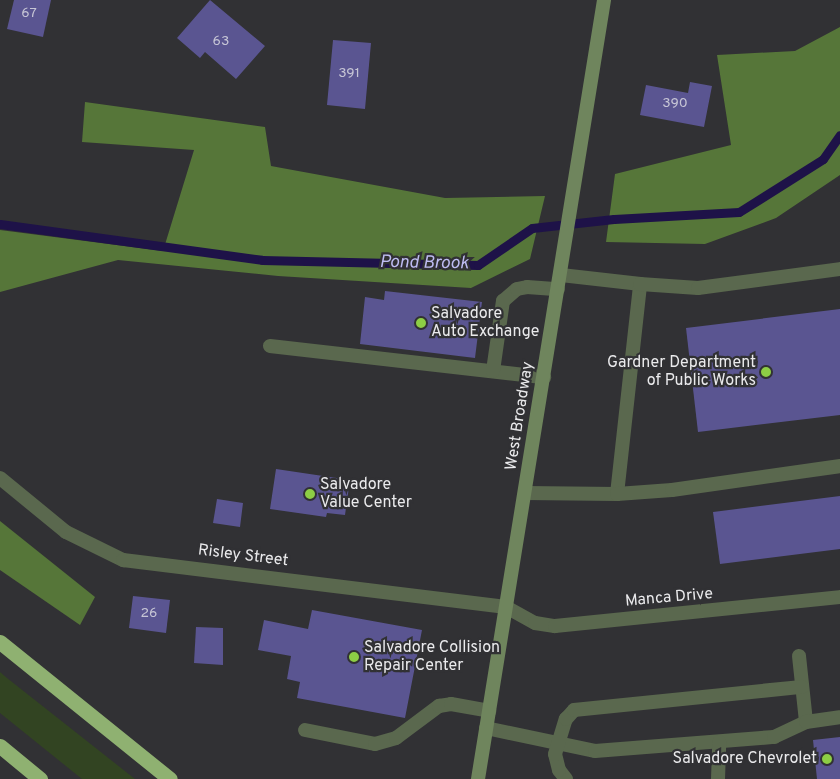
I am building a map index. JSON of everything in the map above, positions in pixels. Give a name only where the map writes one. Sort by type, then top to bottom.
[{"type":"highway","points":[[0,642],[170,779]]},
{"type":"highway","points":[[0,746],[40,779]]},
{"type":"highway","points":[[0,758],[31,779]]},
{"type":"main road","name":"West Broadway","points":[[478,779],[604,0]]},
{"type":"street","points":[[560,275],[698,288],[840,269]]},
{"type":"street","points":[[617,494],[640,284]]},
{"type":"street","points":[[493,371],[503,301],[517,289],[527,287],[558,289]]},
{"type":"street","points":[[270,346],[544,376]]},
{"type":"street","points":[[525,493],[617,494],[672,490],[840,466]]},
{"type":"street","name":"Risley Street","points":[[0,478],[66,532],[123,560],[506,607]]},
{"type":"street","name":"Manca Drive","points":[[506,607],[535,623],[556,626],[840,597]]},
{"type":"street","points":[[799,656],[806,722]]},
{"type":"street","points":[[566,779],[556,762],[557,745],[568,713],[574,710],[802,687]]},
{"type":"street","points":[[305,730],[375,744],[396,738],[439,706],[451,704],[489,711]]},
{"type":"street","points":[[486,728],[557,745],[595,751],[774,737],[806,722],[840,716]]},
{"type":"street","points":[[718,779],[719,742]]},
{"type":"green space","points":[[840,27],[840,175],[776,218],[705,244],[606,242],[615,174],[731,145],[717,55],[795,51]]},
{"type":"green space","points":[[85,102],[265,127],[271,166],[445,198],[545,196],[530,259],[471,288],[278,276],[118,260],[0,292],[0,230],[163,251],[194,150],[82,142]]},
{"type":"green space","points":[[0,521],[95,597],[80,625],[0,570]]},
{"type":"green space","points":[[0,672],[135,779],[82,779],[0,713]]},
{"type":"building","points":[[14,0],[51,0],[43,37],[7,29]]},
{"type":"building","points":[[210,0],[265,46],[236,79],[205,52],[200,58],[177,38]]},
{"type":"building","points":[[333,40],[371,43],[365,109],[327,105]]},
{"type":"building","points":[[690,82],[712,86],[704,127],[640,115],[646,85],[688,93]]},
{"type":"building","name":"Salvadore Auto Exchange","points":[[385,291],[482,302],[475,358],[360,344],[365,297],[384,300]]},
{"type":"building","name":"Gardner Department of Public Works","points":[[840,309],[840,415],[698,432],[686,328]]},
{"type":"building","name":"Salvadore Value Center","points":[[276,469],[350,480],[345,515],[327,513],[326,517],[270,509]]},
{"type":"building","points":[[840,496],[840,549],[720,564],[713,512]]},
{"type":"building","points":[[217,499],[243,503],[240,527],[213,523]]},
{"type":"building","points":[[133,596],[170,600],[166,633],[129,628]]},
{"type":"building","name":"Salvadore Collision Repair Center","points":[[312,610],[422,630],[405,718],[297,698],[300,682],[287,679],[291,656],[258,650],[264,620],[308,629]]},
{"type":"building","points":[[196,627],[223,628],[223,665],[194,663]]},
{"type":"building","name":"Salvadore Chevrolet","points":[[840,737],[840,779],[817,779],[813,740]]},
{"type":"waterway","name":"Pond Brook","points":[[0,224],[262,260],[478,265],[532,228],[614,219],[739,212],[823,159],[840,135]]},
{"type":"place","name":"Salvadore Auto Exchange","points":[[421,323]]},
{"type":"place","name":"Gardner Department of Public Works","points":[[766,372]]},
{"type":"place","name":"Salvadore Value Center","points":[[310,494]]},
{"type":"place","name":"Salvadore Collision Repair Center","points":[[354,657]]},
{"type":"place","name":"Salvadore Chevrolet","points":[[827,759]]}]
